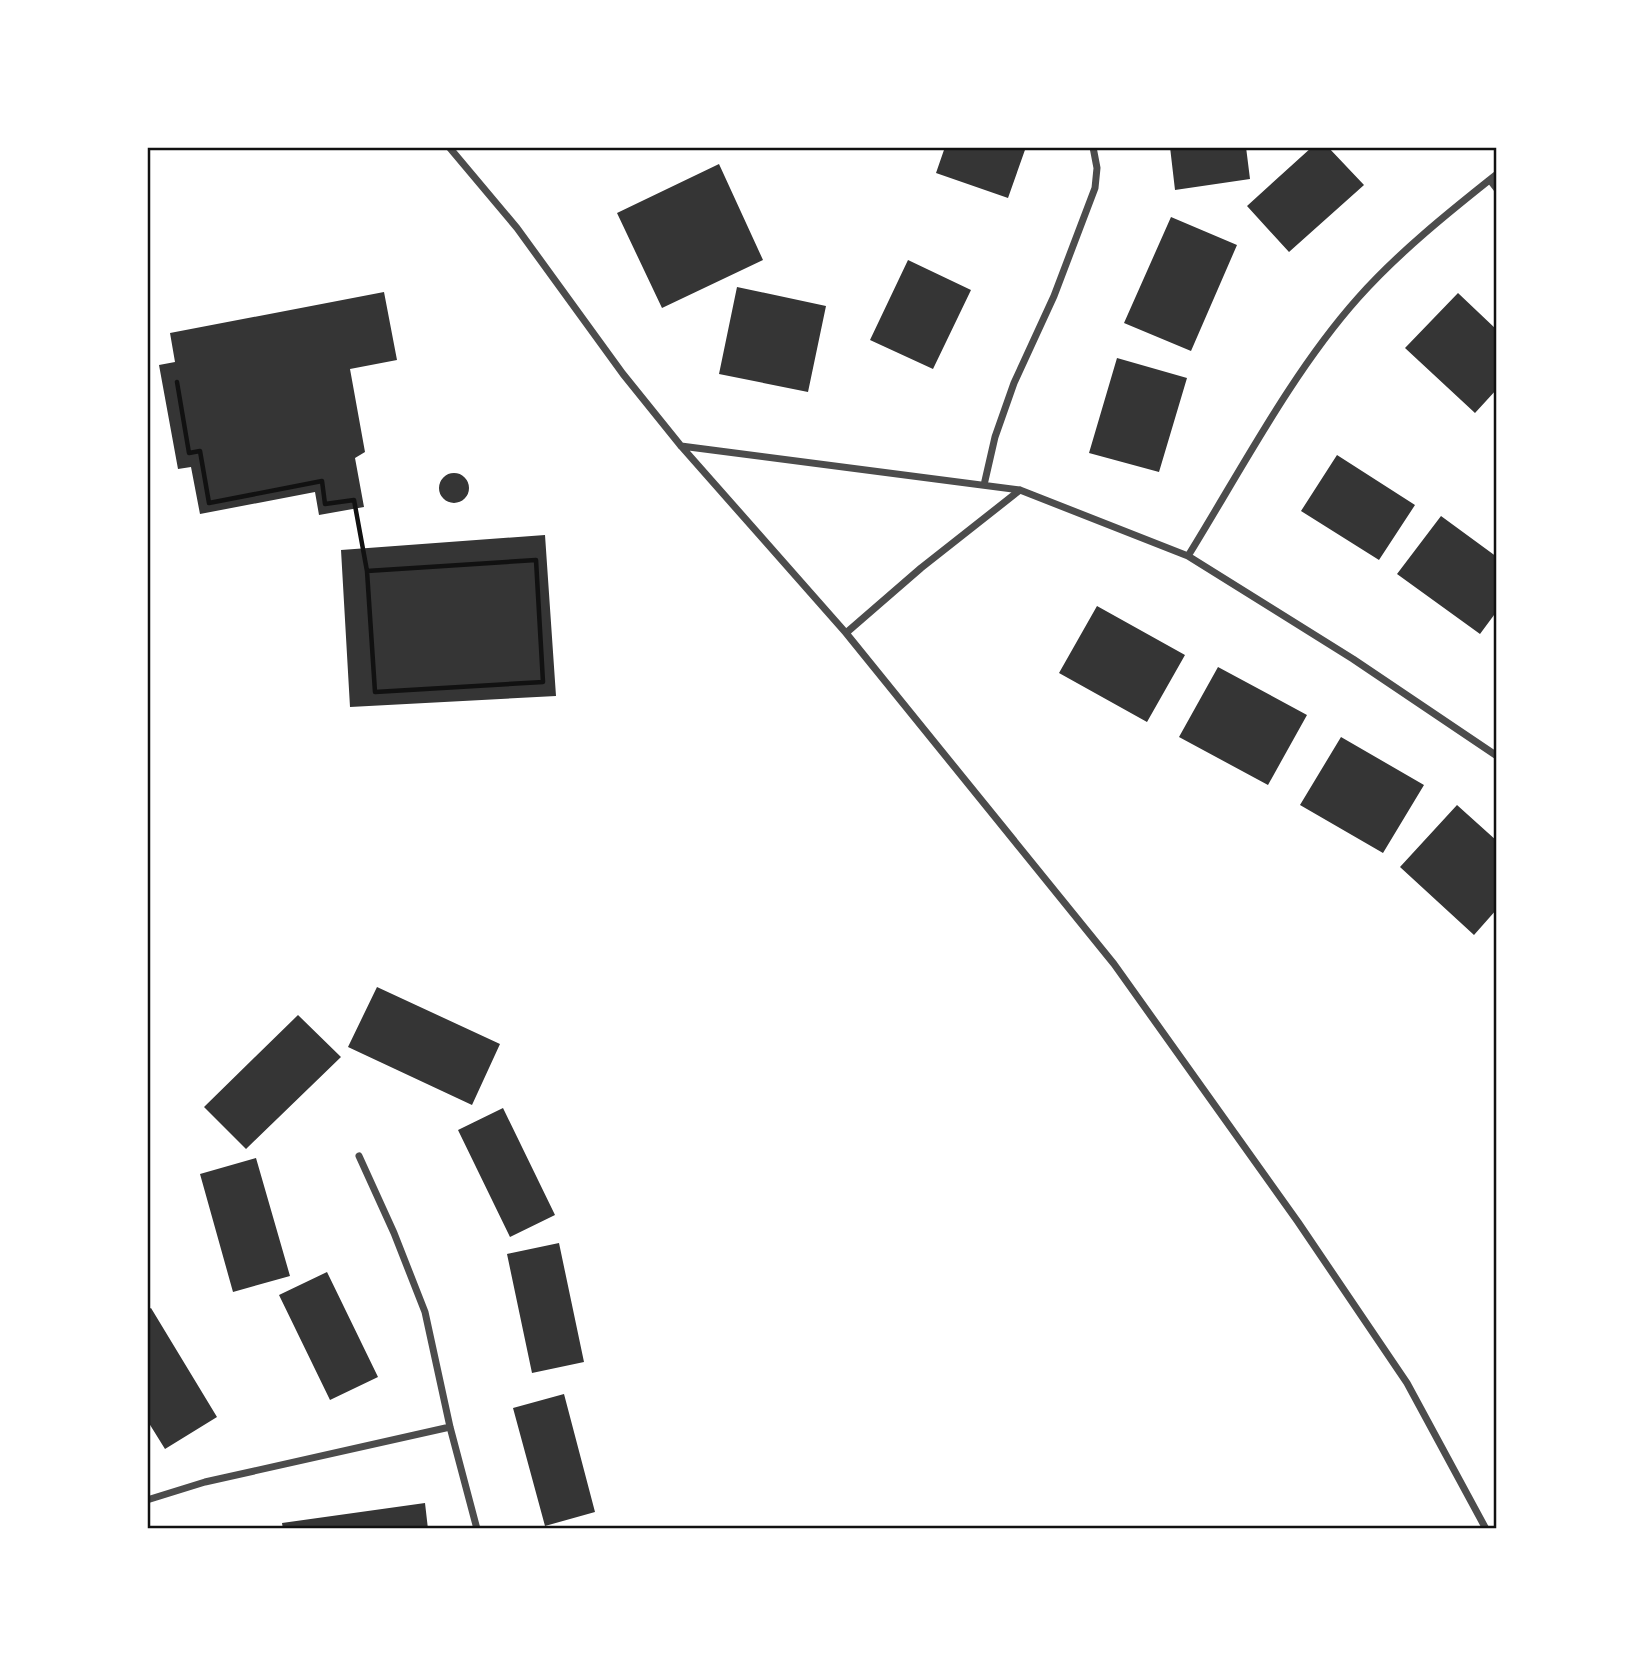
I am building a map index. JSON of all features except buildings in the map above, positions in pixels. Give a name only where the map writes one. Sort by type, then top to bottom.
[{"type":"street","points":[[449,147],[517,229],[623,374],[681,446],[846,633],[1114,964],[1298,1223],[1407,1383],[1486,1529]]},
{"type":"street","points":[[984,485],[995,437],[1014,383],[1054,296],[1095,188],[1097,168],[1093,147]]},
{"type":"street","points":[[1188,556],[1295,383],[1358,298],[1497,174]]},
{"type":"street","points":[[1490,180],[1497,189]]},
{"type":"street","points":[[681,446],[1020,489],[1188,556],[1353,659],[1497,756]]},
{"type":"street","points":[[846,633],[920,568],[1020,489]]},
{"type":"street","points":[[359,1156],[394,1233],[425,1312],[450,1427],[477,1529]]},
{"type":"street","points":[[147,1500],[205,1482],[450,1427]]},
{"type":"path","points":[[177,382],[190,453],[200,451],[209,503],[322,481],[325,505],[354,500],[367,571],[375,692],[543,682],[536,560],[367,571]]}]
